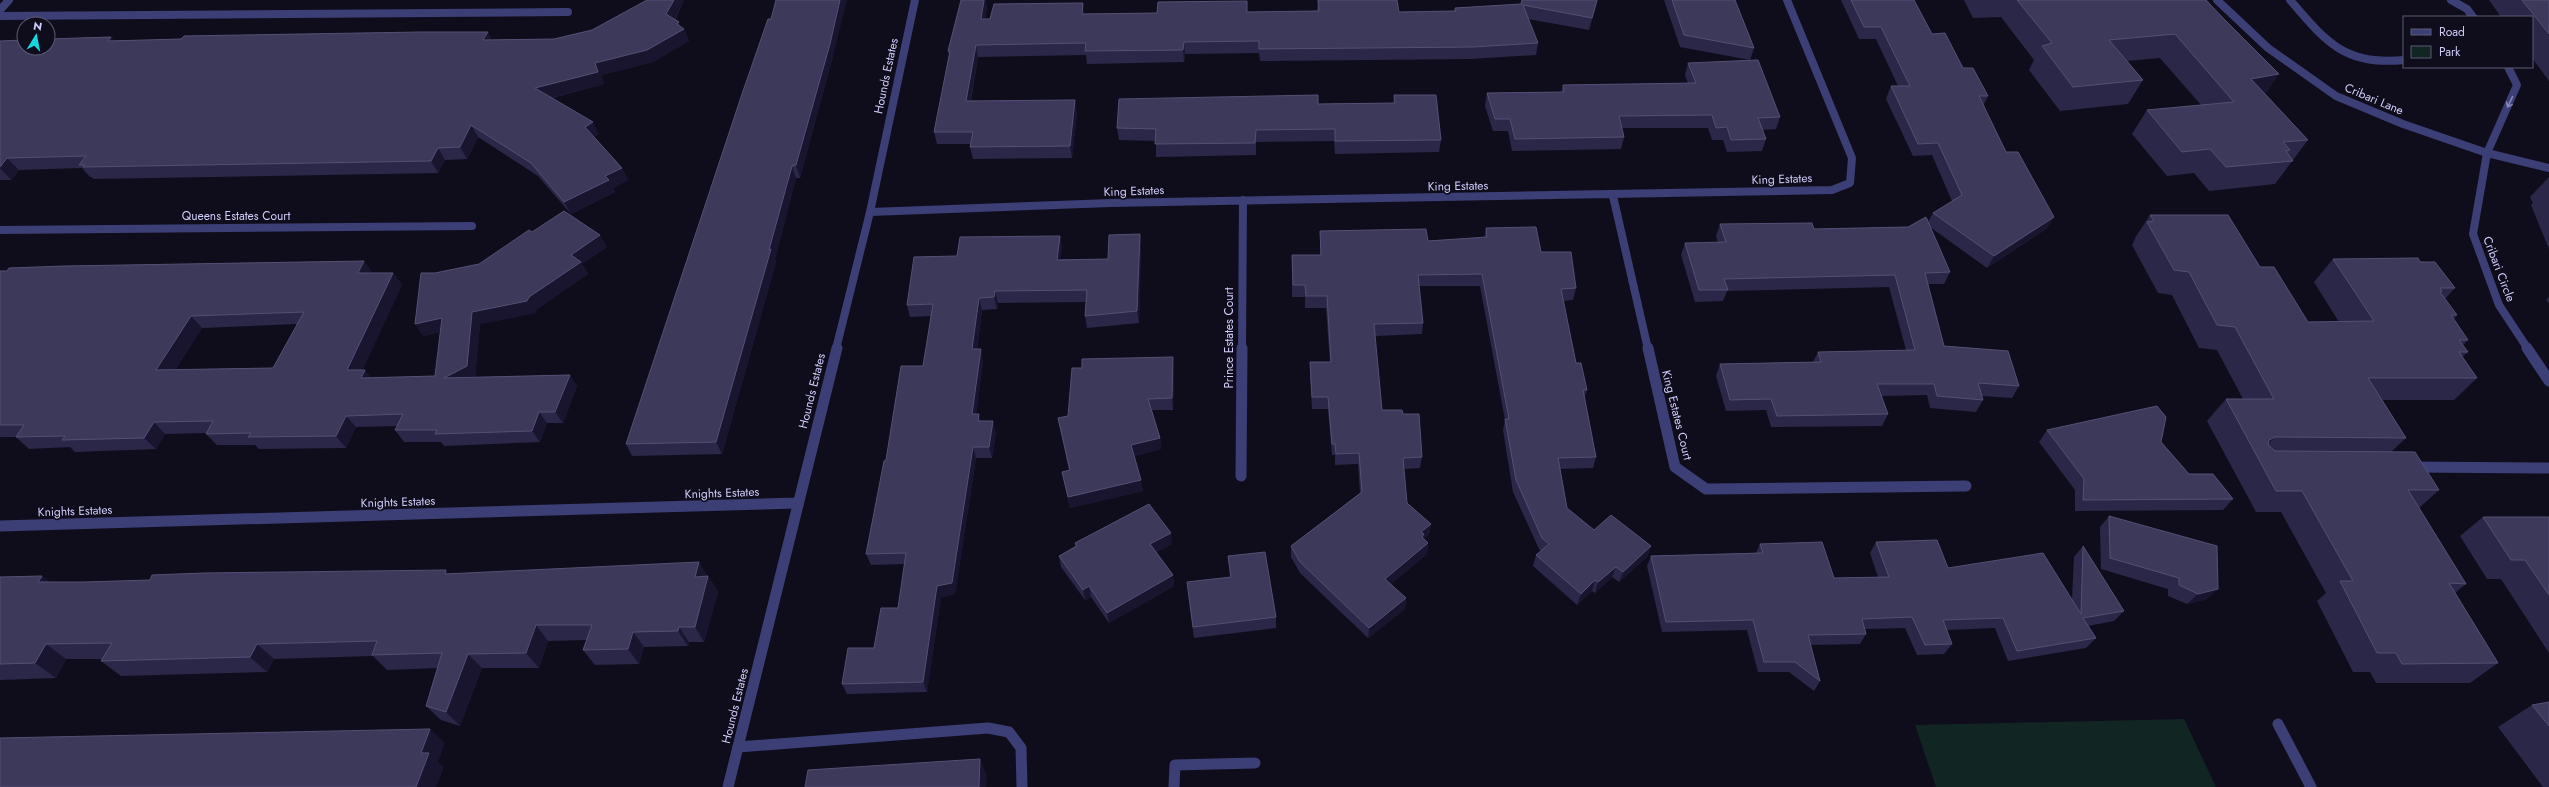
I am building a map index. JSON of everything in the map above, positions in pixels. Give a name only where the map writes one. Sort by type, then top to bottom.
[{"type":"street","points":[[0,10],[8,0]]},
{"type":"street","name":"Hounds Estates","points":[[728,787],[870,212],[915,0]]},
{"type":"street","name":"King Estates","points":[[870,212],[1243,200],[1613,196],[1832,190],[1850,183],[1852,158],[1787,0]]},
{"type":"street","name":"Cribari Lane","points":[[2217,0],[2268,48],[2336,96],[2403,124],[2487,153],[2549,168]]},
{"type":"street","points":[[2290,0],[2316,31],[2347,53],[2375,62],[2403,60]]},
{"type":"street","points":[[2451,0],[2467,9],[2472,16]]},
{"type":"street","points":[[0,16],[568,12]]},
{"type":"street","name":"Cribari Circle","points":[[2509,68],[2514,76],[2517,85],[2487,153],[2473,234],[2499,305],[2549,381]]},
{"type":"street","name":"King Estates Court","points":[[1613,196],[1675,467],[1706,489],[1966,486]]},
{"type":"street","name":"Prince Estates Court","points":[[1241,476],[1243,200]]},
{"type":"street","name":"Queens Estates Court","points":[[0,230],[472,226]]},
{"type":"street","points":[[2398,467],[2549,468]]},
{"type":"street","name":"Knights Estates","points":[[0,526],[798,503]]},
{"type":"street","points":[[2278,724],[2310,787]]},
{"type":"street","points":[[738,747],[988,728],[1009,732],[1021,748],[1022,787]]},
{"type":"street","points":[[1174,787],[1175,765],[1255,763]]},
{"type":"green space","points":[[2184,719],[2216,787],[1936,787],[1915,725]]},
{"type":"building","points":[[647,0],[674,0],[666,14],[679,22],[677,24],[684,29],[647,50],[595,63],[598,72],[535,88],[593,122],[585,127],[622,168],[605,176],[609,180],[564,202],[531,163],[471,125],[460,147],[438,148],[431,161],[83,167],[84,165],[79,165],[86,156],[7,158],[0,167],[0,41],[16,40],[16,56],[56,56],[56,39],[111,37],[108,41],[181,39],[184,36],[488,32],[483,40],[554,39],[592,30]]},
{"type":"building","points":[[776,0],[840,0],[830,44],[796,165],[792,166],[769,250],[771,249],[716,442],[626,444],[742,94],[768,19],[771,19]]},
{"type":"building","points":[[961,0],[984,0],[981,19],[990,19],[994,4],[1083,3],[1082,14],[1157,13],[1158,2],[1247,1],[1247,12],[1319,11],[1318,0],[1397,0],[1399,12],[1456,11],[1455,8],[1521,4],[1522,0],[1597,0],[1592,18],[1523,5],[1538,43],[1473,47],[1259,49],[1259,41],[1184,42],[1183,50],[1085,51],[1086,43],[976,45],[966,101],[1075,100],[1070,146],[970,147],[973,132],[934,132],[950,51],[948,51]]},
{"type":"building","points":[[1672,0],[1735,0],[1754,48],[1684,35]]},
{"type":"building","points":[[1851,0],[1914,0],[1932,34],[1945,33],[1963,68],[1973,68],[1988,96],[1979,96],[2006,152],[2018,152],[2054,217],[1994,256],[1933,213],[1962,195],[1938,143],[1918,144],[1891,86],[1910,86],[1881,27],[1864,27]]},
{"type":"building","points":[[2017,0],[2206,0],[2279,74],[2251,79],[2308,140],[2283,142],[2290,150],[2286,151],[2293,161],[2226,167],[2210,149],[2182,152],[2147,110],[2234,102],[2175,34],[2109,40],[2143,80],[2073,87],[2042,46],[2052,43]]},
{"type":"building","points":[[2522,0],[2549,0],[2549,34]]},
{"type":"building","points":[[1758,60],[1780,117],[1758,118],[1766,139],[1731,140],[1727,127],[1716,128],[1712,115],[1619,116],[1624,137],[1515,139],[1510,119],[1495,119],[1487,93],[1564,92],[1563,85],[1696,83],[1688,63]]},
{"type":"building","points":[[1318,95],[1318,104],[1395,103],[1394,95],[1436,95],[1441,140],[1335,141],[1335,129],[1256,130],[1255,143],[1155,144],[1156,129],[1117,128],[1119,99]]},
{"type":"building","points":[[564,211],[600,235],[571,255],[581,262],[529,297],[527,301],[472,312],[467,366],[444,378],[570,375],[555,412],[539,412],[532,431],[435,434],[437,430],[395,430],[403,414],[346,416],[336,436],[248,437],[251,433],[206,434],[213,421],[154,422],[144,438],[62,440],[65,436],[16,437],[24,425],[0,425],[0,271],[7,271],[9,268],[65,266],[364,261],[358,273],[393,273],[347,370],[365,370],[361,378],[435,376],[442,318],[415,324],[421,273],[435,273],[479,264],[529,230],[532,232]],"holes":[[[304,312],[273,368],[156,370],[191,316]]]},
{"type":"building","points":[[2150,215],[2228,215],[2260,267],[2274,267],[2308,322],[2374,321],[2333,259],[2418,258],[2420,262],[2435,262],[2455,288],[2440,288],[2442,291],[2440,292],[2457,315],[2451,315],[2468,340],[2459,340],[2468,352],[2459,352],[2477,378],[2368,378],[2406,438],[2275,437],[2269,440],[2268,445],[2275,451],[2415,452],[2439,490],[2408,490],[2466,584],[2449,583],[2498,663],[2402,664],[2396,653],[2377,653],[2340,581],[2353,581],[2302,491],[2276,491],[2226,399],[2274,399],[2235,327],[2217,325],[2189,272],[2174,270],[2147,222],[2154,221]]},
{"type":"building","points":[[1926,217],[1950,272],[1925,273],[1944,346],[2008,351],[2019,386],[1978,383],[1983,400],[1937,396],[1934,384],[1877,384],[1888,414],[1777,416],[1771,399],[1730,400],[1720,364],[1821,362],[1818,352],[1915,350],[1895,275],[1724,279],[1728,290],[1699,290],[1685,243],[1726,242],[1720,224],[1812,223],[1814,229],[1908,227]]},
{"type":"building","points":[[1536,227],[1541,252],[1571,252],[1576,288],[1561,289],[1576,363],[1581,363],[1587,390],[1583,390],[1596,457],[1558,458],[1567,508],[1594,530],[1611,515],[1651,546],[1623,572],[1616,567],[1598,582],[1595,580],[1581,594],[1536,555],[1549,544],[1542,538],[1516,480],[1505,419],[1509,419],[1482,274],[1418,275],[1423,323],[1374,324],[1382,410],[1402,410],[1403,414],[1419,414],[1422,457],[1403,458],[1407,503],[1431,524],[1421,532],[1424,534],[1422,537],[1428,543],[1385,579],[1406,598],[1369,628],[1300,562],[1291,546],[1362,492],[1359,453],[1336,454],[1335,444],[1332,444],[1328,397],[1312,397],[1310,362],[1331,362],[1327,296],[1306,296],[1305,285],[1293,285],[1292,255],[1321,255],[1320,231],[1426,229],[1428,241],[1487,237],[1486,228]]},
{"type":"building","points":[[1140,234],[1137,311],[1085,316],[1087,290],[995,291],[994,297],[979,298],[972,349],[981,349],[972,414],[979,414],[978,421],[993,421],[989,447],[973,447],[952,583],[937,586],[923,682],[842,684],[848,648],[874,648],[881,608],[898,608],[906,553],[866,554],[884,461],[886,460],[901,366],[923,366],[933,304],[907,305],[914,257],[957,256],[960,237],[1060,236],[1057,260],[1108,259],[1109,235]]},
{"type":"building","points":[[1173,357],[1172,398],[1148,399],[1160,438],[1131,445],[1141,480],[1068,497],[1062,472],[1070,470],[1058,418],[1068,416],[1072,368],[1082,368],[1082,359]]},
{"type":"building","points":[[2157,406],[2166,417],[2161,442],[2189,474],[2213,474],[2233,499],[2083,500],[2084,479],[2047,430]]},
{"type":"building","points":[[1149,504],[1171,533],[1150,544],[1173,575],[1107,613],[1089,586],[1083,590],[1059,556],[1077,546],[1075,543]]},
{"type":"building","points":[[2109,516],[2217,546],[2218,589],[2198,594],[2179,585],[2179,578],[2110,558]]},
{"type":"building","points":[[2483,517],[2549,517],[2549,595],[2525,560],[2511,560]]},
{"type":"building","points":[[1937,540],[1948,568],[2043,553],[2081,614],[2083,546],[2124,611],[2083,618],[2096,638],[2017,651],[2003,618],[1943,620],[1952,644],[1925,645],[1912,617],[1862,619],[1866,634],[1808,635],[1820,681],[1795,662],[1764,662],[1753,620],[1666,622],[1651,556],[1763,553],[1760,544],[1822,542],[1834,578],[1889,577],[1876,542]]},
{"type":"building","points":[[1265,552],[1276,617],[1193,627],[1187,582],[1231,577],[1228,556]]},
{"type":"building","points":[[699,562],[695,577],[708,576],[695,627],[679,627],[678,631],[633,632],[628,649],[583,650],[592,625],[536,625],[526,653],[468,654],[446,712],[426,706],[442,653],[372,655],[377,641],[257,644],[250,657],[101,661],[112,643],[46,644],[35,663],[0,664],[0,577],[42,576],[38,582],[84,582],[150,580],[152,575],[204,573],[446,570],[445,574]]},
{"type":"building","points":[[2549,702],[2549,726],[2532,705]]},
{"type":"building","points":[[430,729],[421,753],[429,753],[416,787],[0,787],[0,738]]},
{"type":"building","points":[[980,759],[979,787],[805,787],[808,770]]}]
